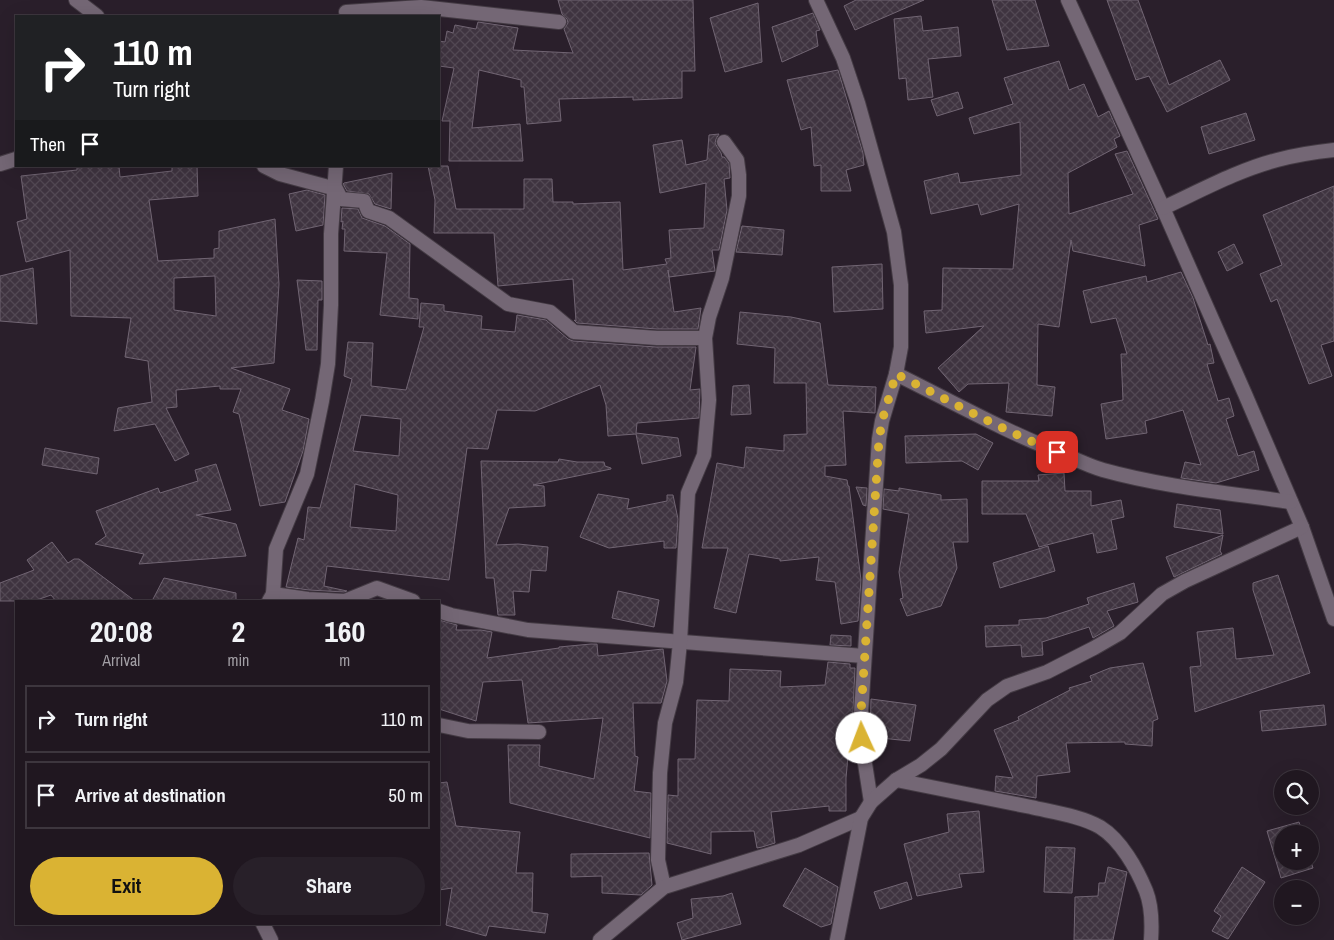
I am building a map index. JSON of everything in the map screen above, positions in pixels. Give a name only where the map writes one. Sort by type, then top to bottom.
[{"type":"street","points":[[76,0],[96,15]]},
{"type":"street","points":[[816,0],[843,58],[858,102],[894,232],[901,285],[901,347],[879,440],[864,656],[861,713],[862,738],[871,802]]},
{"type":"street","points":[[1068,0],[1163,208],[1302,527],[1334,619]]},
{"type":"street","points":[[346,9],[421,7],[559,22]]},
{"type":"street","points":[[664,886],[658,860],[660,773],[665,723],[676,682],[680,642],[688,493],[704,456],[709,400],[705,338],[709,317],[722,278],[739,196],[737,160],[724,142]]},
{"type":"street","points":[[1163,208],[1245,171],[1275,160],[1334,150]]},
{"type":"street","points":[[0,164],[15,160]]},
{"type":"street","points":[[266,167],[280,174],[336,189],[341,199],[364,201],[368,211],[389,218],[508,304],[550,312],[574,332],[657,338],[705,338]]},
{"type":"street","points":[[326,600],[271,598],[276,549],[307,474],[324,392],[328,364],[331,305],[331,234],[336,189],[336,167]]},
{"type":"street","points":[[896,374],[989,422],[1102,470],[1172,484],[1291,502]]},
{"type":"street","points":[[837,940],[861,818],[871,802],[896,780],[921,765],[941,749],[987,700],[1006,686],[1047,672],[1114,637],[1162,594],[1185,581],[1302,527]]},
{"type":"street","points":[[347,600],[377,588],[410,600]]},
{"type":"street","points":[[440,611],[528,630],[864,656]]},
{"type":"street","points":[[440,725],[468,731],[540,732]]},
{"type":"street","points":[[896,780],[1068,816],[1099,827],[1114,838],[1127,855],[1147,892],[1152,926],[1151,940]]},
{"type":"street","points":[[600,940],[664,886],[799,845],[861,818]]},
{"type":"street","points":[[264,925],[271,940]]},
{"type":"building","points":[[558,0],[693,0],[695,71],[682,71],[682,98],[633,100],[633,97],[559,99],[561,121],[527,124],[524,87],[521,87],[521,80],[479,70],[472,128],[520,124],[523,161],[449,161],[450,121],[442,121],[454,68],[440,66],[440,41],[445,42],[447,31],[453,33],[455,25],[476,29],[478,22],[518,28],[513,50],[573,53],[564,29],[568,23],[567,19],[562,14]]},
{"type":"building","points":[[856,0],[924,0],[855,30],[844,6]]},
{"type":"building","points":[[992,0],[1035,0],[1049,46],[1007,50]]},
{"type":"building","points":[[1107,0],[1138,0],[1169,85],[1220,60],[1230,80],[1167,112],[1149,76],[1136,80]]},
{"type":"building","points":[[758,3],[762,62],[725,72],[710,18]]},
{"type":"building","points":[[813,13],[820,30],[816,31],[818,46],[782,62],[772,27]]},
{"type":"building","points":[[921,16],[923,31],[958,27],[961,56],[928,59],[933,97],[908,100],[906,78],[899,79],[894,19]]},
{"type":"building","points":[[1059,61],[1069,90],[1084,84],[1098,117],[1109,111],[1120,136],[1114,139],[1117,147],[1068,173],[1069,214],[1133,194],[1115,154],[1127,151],[1158,219],[1139,225],[1145,266],[1073,251],[1071,240],[1059,327],[1038,324],[1037,385],[1055,387],[1052,416],[1006,412],[1009,383],[968,384],[959,392],[938,368],[984,326],[926,333],[924,311],[942,310],[943,268],[1013,269],[1019,204],[981,215],[978,204],[931,214],[924,181],[958,173],[960,183],[1021,175],[1020,122],[974,134],[969,118],[1013,104],[1004,78]]},
{"type":"building","points":[[838,70],[863,153],[864,165],[846,170],[851,191],[821,191],[821,165],[814,166],[811,127],[801,130],[787,80]]},
{"type":"building","points":[[958,92],[963,108],[937,116],[931,100]]},
{"type":"building","points":[[1246,113],[1255,140],[1209,154],[1201,127]]},
{"type":"building","points":[[719,134],[715,143],[722,157],[729,163],[730,178],[724,179],[727,210],[719,250],[712,250],[715,271],[669,277],[674,312],[701,308],[698,329],[657,329],[577,323],[574,320],[576,321],[573,279],[498,286],[494,233],[434,233],[435,200],[428,167],[448,166],[456,209],[524,209],[524,179],[552,179],[553,202],[573,202],[573,204],[620,202],[623,270],[667,264],[665,259],[671,258],[669,230],[704,228],[706,183],[660,193],[653,145],[682,140],[686,165],[707,160],[709,135]]},
{"type":"building","points":[[77,167],[119,167],[120,177],[172,171],[172,167],[197,167],[198,196],[149,200],[158,261],[214,258],[214,249],[219,248],[219,231],[275,219],[279,284],[274,363],[231,368],[290,389],[282,410],[309,419],[303,451],[285,502],[260,506],[239,414],[233,412],[241,389],[220,389],[220,386],[176,390],[177,407],[166,408],[189,454],[175,461],[155,424],[114,431],[118,408],[152,402],[148,361],[125,357],[131,318],[71,316],[70,250],[26,262],[17,222],[27,219],[21,176],[77,170]],"holes":[[[215,276],[216,316],[174,310],[174,278]]]},
{"type":"building","points":[[392,173],[391,209],[375,204],[369,194],[347,191],[343,184],[344,183]]},
{"type":"building","points":[[1334,186],[1334,341],[1321,345],[1332,376],[1309,384],[1277,299],[1271,302],[1260,274],[1282,265],[1263,215]]},
{"type":"building","points":[[307,190],[325,195],[323,225],[296,231],[289,194]]},
{"type":"building","points":[[342,208],[358,209],[362,218],[385,226],[410,244],[409,298],[418,299],[418,319],[380,315],[387,253],[344,251],[345,229],[342,229],[343,221],[341,222]]},
{"type":"building","points":[[742,226],[784,230],[782,255],[736,252]]},
{"type":"building","points":[[1234,244],[1243,263],[1227,271],[1218,252]]},
{"type":"building","points":[[882,264],[883,309],[834,312],[832,267]]},
{"type":"building","points":[[33,268],[37,324],[0,321],[0,276]]},
{"type":"building","points":[[1181,272],[1193,298],[1208,345],[1210,344],[1214,363],[1207,364],[1218,401],[1229,398],[1234,416],[1226,419],[1238,456],[1254,451],[1259,470],[1216,483],[1181,478],[1185,462],[1201,465],[1183,410],[1145,421],[1147,433],[1106,439],[1101,404],[1123,400],[1121,354],[1127,354],[1116,318],[1091,323],[1083,291],[1146,276],[1147,282]]},
{"type":"building","points":[[297,280],[322,281],[322,300],[318,300],[317,350],[306,350]]},
{"type":"building","points":[[421,303],[444,305],[444,311],[482,316],[481,329],[515,332],[517,315],[546,320],[573,341],[656,347],[696,347],[690,390],[700,389],[699,418],[637,423],[636,433],[678,438],[681,456],[642,464],[636,434],[608,436],[606,405],[600,385],[535,411],[497,410],[488,449],[467,448],[449,580],[327,566],[324,586],[347,591],[286,587],[298,538],[304,540],[308,507],[320,508],[352,379],[344,376],[348,342],[373,343],[371,386],[406,390],[424,327],[419,327]],"holes":[[[361,415],[401,419],[399,456],[353,451]],[[355,484],[398,495],[396,531],[350,527]]]},
{"type":"building","points":[[740,312],[791,317],[820,323],[828,385],[876,387],[875,413],[843,411],[846,465],[825,466],[825,476],[847,480],[849,486],[861,580],[858,621],[841,624],[835,582],[816,580],[819,557],[780,561],[780,559],[749,554],[736,613],[714,608],[728,548],[702,548],[717,463],[744,468],[746,447],[784,451],[784,435],[807,434],[806,383],[774,383],[775,348],[737,344]]},
{"type":"building","points":[[749,385],[751,414],[731,415],[733,386]]},
{"type":"building","points":[[976,434],[993,443],[978,470],[962,461],[906,463],[905,436]]},
{"type":"building","points":[[45,448],[99,458],[97,474],[42,465]]},
{"type":"building","points":[[559,459],[577,462],[604,462],[605,466],[611,469],[533,485],[544,486],[545,506],[509,508],[496,545],[518,544],[548,547],[546,571],[531,570],[529,592],[513,591],[515,615],[498,615],[494,578],[486,578],[481,461],[558,462]]},
{"type":"building","points":[[216,464],[231,510],[196,515],[236,524],[246,556],[139,564],[144,554],[95,544],[106,536],[96,511],[158,488],[160,493],[198,481],[195,470]]},
{"type":"building","points":[[1064,473],[1065,491],[1091,491],[1091,506],[1121,500],[1124,517],[1111,520],[1117,549],[1097,553],[1093,533],[1039,547],[1026,514],[982,514],[982,481],[1039,481],[1038,475]]},
{"type":"building","points":[[856,487],[867,488],[866,506],[863,505]]},
{"type":"building","points":[[899,488],[941,495],[941,500],[967,499],[968,542],[953,542],[957,568],[941,606],[907,616],[900,599],[903,598],[899,572],[909,514],[883,509],[884,489],[899,491]]},
{"type":"building","points":[[598,494],[629,499],[627,509],[667,501],[667,495],[673,495],[678,519],[676,548],[664,548],[664,541],[609,548],[580,537]]},
{"type":"building","points":[[1177,504],[1220,510],[1223,534],[1174,527]]},
{"type":"building","points":[[1223,535],[1220,551],[1222,554],[1174,577],[1166,557]]},
{"type":"building","points":[[52,542],[68,563],[74,559],[79,559],[134,600],[55,600],[51,595],[37,600],[0,601],[0,583],[34,570],[27,560]]},
{"type":"building","points":[[1048,546],[1055,571],[1000,588],[993,563]]},
{"type":"building","points":[[1278,575],[1310,673],[1195,712],[1190,667],[1201,666],[1197,632],[1233,628],[1236,659],[1274,655],[1253,590],[1253,583]]},
{"type":"building","points":[[164,578],[236,593],[236,600],[153,600]]},
{"type":"building","points":[[1134,583],[1138,602],[1107,611],[1114,626],[1093,638],[1089,627],[1042,642],[1043,655],[1022,657],[1021,645],[986,647],[985,626],[1019,625],[1019,620],[1046,618],[1089,604],[1087,598]]},
{"type":"building","points":[[618,591],[659,600],[654,627],[612,618]]},
{"type":"building","points":[[440,620],[457,625],[456,630],[492,632],[487,658],[591,644],[597,644],[598,656],[663,649],[667,681],[661,703],[633,703],[635,756],[638,757],[634,791],[651,793],[650,838],[510,803],[508,745],[540,745],[539,766],[594,779],[603,718],[528,723],[522,680],[483,682],[476,721],[440,709]]},
{"type":"building","points":[[831,635],[851,636],[851,646],[830,645]]},
{"type":"building","points":[[828,662],[850,664],[850,668],[855,668],[852,735],[850,735],[846,778],[846,811],[829,811],[829,806],[771,812],[775,843],[757,848],[754,831],[711,832],[711,854],[667,843],[668,795],[678,796],[678,759],[695,759],[697,700],[729,701],[730,669],[781,671],[780,687],[825,685]]},
{"type":"building","points":[[1143,663],[1158,719],[1153,721],[1152,746],[1125,744],[1125,742],[1066,743],[1070,772],[1037,776],[1036,798],[995,791],[996,776],[1013,778],[994,730],[1019,720],[1018,717],[1070,690],[1069,688],[1092,681],[1090,676],[1110,668]]},
{"type":"building","points":[[871,699],[916,705],[910,741],[870,737]]},
{"type":"building","points":[[1324,705],[1326,725],[1262,731],[1260,711]]},
{"type":"building","points":[[447,782],[456,826],[520,832],[516,873],[533,873],[532,912],[548,914],[545,933],[489,926],[486,936],[446,925],[452,888],[440,890],[440,783]]},
{"type":"building","points":[[979,811],[984,872],[959,874],[962,887],[917,896],[904,844],[949,832],[947,814]]},
{"type":"building","points":[[1299,822],[1300,825],[1288,825]]},
{"type":"building","points":[[1274,829],[1274,854],[1267,831]]},
{"type":"building","points":[[1046,847],[1075,848],[1072,893],[1044,892]]},
{"type":"building","points":[[649,853],[652,885],[641,895],[602,893],[602,876],[571,877],[571,854]]},
{"type":"building","points":[[1108,867],[1127,872],[1113,940],[1074,940],[1075,897],[1098,896],[1099,883],[1105,883]]},
{"type":"building","points":[[1242,867],[1265,882],[1228,939],[1212,931],[1221,916],[1214,911]]},
{"type":"building","points":[[805,868],[838,887],[831,924],[821,927],[783,906]]},
{"type":"building","points":[[1279,870],[1307,870],[1281,878]]},
{"type":"building","points":[[907,882],[912,899],[880,909],[874,892]]},
{"type":"building","points":[[732,893],[741,924],[682,940],[677,923],[693,918],[691,899],[723,896]]},
{"type":"route","points":[[862,738],[861,713],[879,440],[882,421],[896,374],[971,413],[1057,452]]}]
